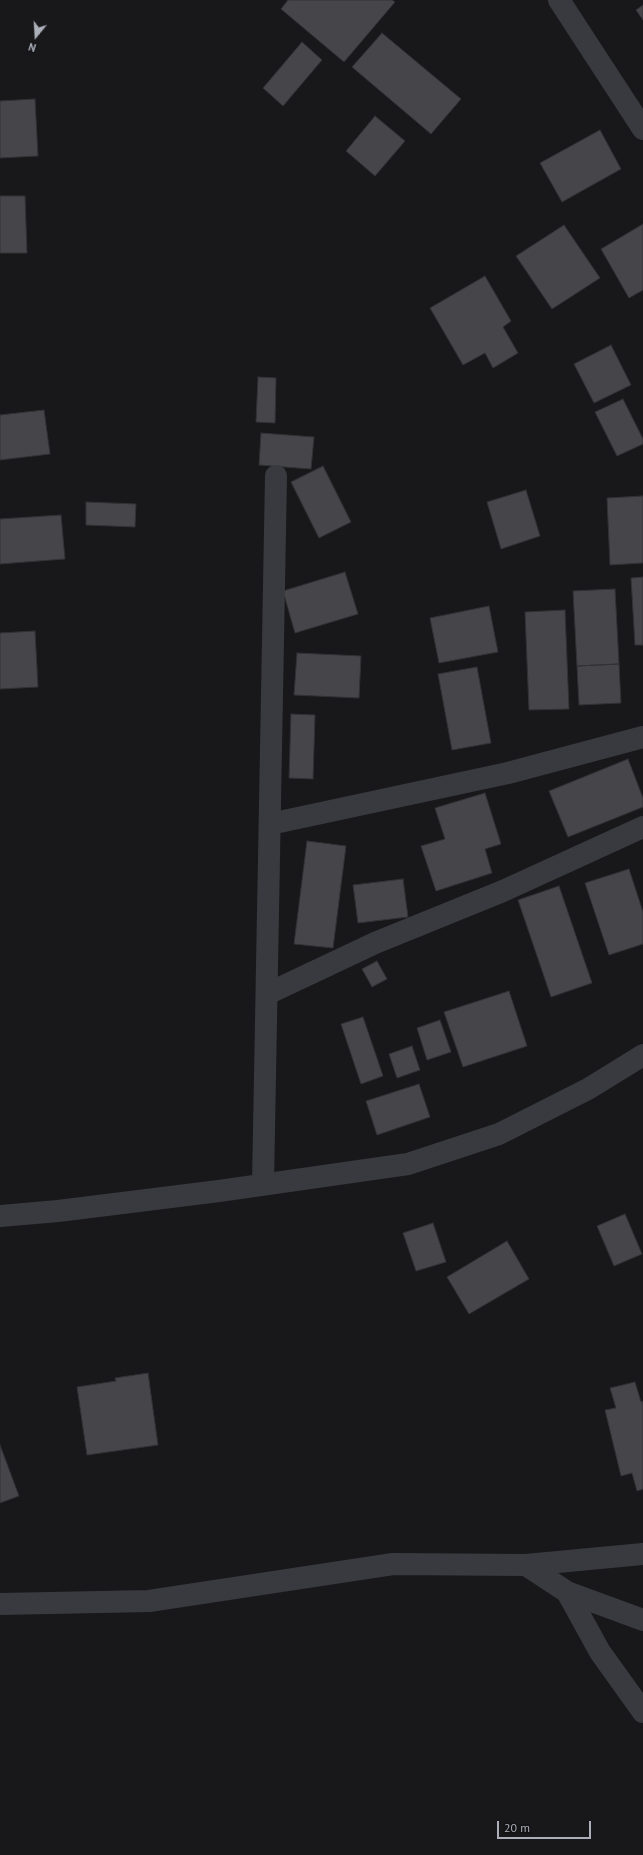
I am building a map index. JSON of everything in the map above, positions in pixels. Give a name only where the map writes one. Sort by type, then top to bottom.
[{"type":"street","points":[[559,0],[643,129]]},
{"type":"street","points":[[263,1184],[276,476]]},
{"type":"street","points":[[270,824],[508,772],[643,737]]},
{"type":"street","points":[[267,994],[375,943],[503,891],[643,828]]},
{"type":"street","points":[[0,1216],[66,1210],[408,1164],[499,1134],[588,1089],[643,1055]]},
{"type":"street","points":[[0,1604],[149,1602],[393,1564],[526,1565],[643,1554]]},
{"type":"street","points":[[526,1565],[566,1592],[643,1620]]},
{"type":"street","points":[[566,1592],[600,1652],[643,1712]]},
{"type":"building","points":[[288,0],[392,0],[395,2],[344,62],[281,9]]},
{"type":"building","points":[[643,5],[643,20],[636,10]]},
{"type":"building","points":[[382,33],[461,99],[431,134],[352,67]]},
{"type":"building","points":[[302,42],[322,60],[283,106],[263,88]]},
{"type":"building","points":[[35,99],[38,156],[0,158],[0,101]]},
{"type":"building","points":[[375,116],[405,141],[375,176],[346,151]]},
{"type":"building","points":[[600,130],[621,169],[562,202],[540,163]]},
{"type":"building","points":[[0,196],[25,196],[27,253],[0,253]]},
{"type":"building","points":[[643,224],[643,290],[629,298],[601,249]]},
{"type":"building","points":[[564,225],[600,278],[552,309],[516,256]]},
{"type":"building","points":[[485,276],[511,321],[503,327],[518,353],[493,368],[485,353],[463,365],[430,308]]},
{"type":"building","points":[[611,345],[631,385],[594,403],[574,364]]},
{"type":"building","points":[[258,377],[276,378],[275,423],[256,422]]},
{"type":"building","points":[[623,399],[643,439],[643,444],[617,456],[595,412]]},
{"type":"building","points":[[44,410],[50,454],[0,460],[0,415]]},
{"type":"building","points":[[261,433],[314,437],[311,469],[259,465]]},
{"type":"building","points":[[323,466],[351,522],[319,538],[291,482]]},
{"type":"building","points":[[526,490],[540,536],[501,549],[487,502]]},
{"type":"building","points":[[643,496],[643,563],[610,565],[607,498]]},
{"type":"building","points":[[86,502],[136,504],[135,527],[86,525]]},
{"type":"building","points":[[61,515],[65,559],[0,564],[0,519]]},
{"type":"building","points":[[345,572],[358,614],[295,633],[283,591]]},
{"type":"building","points":[[643,577],[643,645],[635,645],[631,578]]},
{"type":"building","points":[[615,589],[619,664],[577,666],[573,591]]},
{"type":"building","points":[[489,606],[498,652],[439,663],[430,618]]},
{"type":"building","points":[[565,610],[569,709],[529,710],[525,612]]},
{"type":"building","points":[[35,631],[38,687],[0,689],[0,633]]},
{"type":"building","points":[[297,653],[361,656],[359,698],[294,695]]},
{"type":"building","points":[[619,664],[621,703],[579,705],[577,666]]},
{"type":"building","points":[[477,667],[491,743],[452,750],[438,674]]},
{"type":"building","points":[[291,714],[315,715],[313,779],[289,778]]},
{"type":"building","points":[[628,759],[643,798],[643,807],[568,837],[549,791]]},
{"type":"building","points":[[485,793],[501,844],[485,849],[492,873],[436,891],[421,846],[445,839],[435,808]]},
{"type":"building","points":[[307,841],[346,846],[333,948],[294,944]]},
{"type":"building","points":[[629,869],[643,912],[643,944],[609,955],[585,883]]},
{"type":"building","points":[[403,879],[408,917],[358,923],[353,885]]},
{"type":"building","points":[[559,886],[592,983],[551,997],[518,900]]},
{"type":"building","points":[[377,961],[387,979],[372,987],[362,969]]},
{"type":"building","points":[[509,991],[527,1046],[463,1067],[444,1012]]},
{"type":"building","points":[[363,1017],[383,1076],[361,1084],[341,1024]]},
{"type":"building","points":[[440,1020],[451,1052],[427,1060],[417,1028]]},
{"type":"building","points":[[412,1046],[420,1070],[397,1078],[389,1054]]},
{"type":"building","points":[[419,1084],[430,1117],[377,1135],[366,1101]]},
{"type":"building","points":[[625,1214],[642,1254],[614,1266],[597,1226]]},
{"type":"building","points":[[433,1223],[446,1262],[416,1271],[403,1233]]},
{"type":"building","points":[[507,1241],[529,1279],[469,1314],[447,1277]]},
{"type":"building","points":[[148,1373],[158,1445],[87,1455],[77,1387],[116,1381],[115,1378]]},
{"type":"building","points":[[635,1382],[641,1402],[643,1401],[643,1489],[637,1491],[632,1473],[621,1476],[605,1410],[616,1408],[610,1388]]},
{"type":"building","points":[[0,1445],[19,1496],[0,1503]]}]
